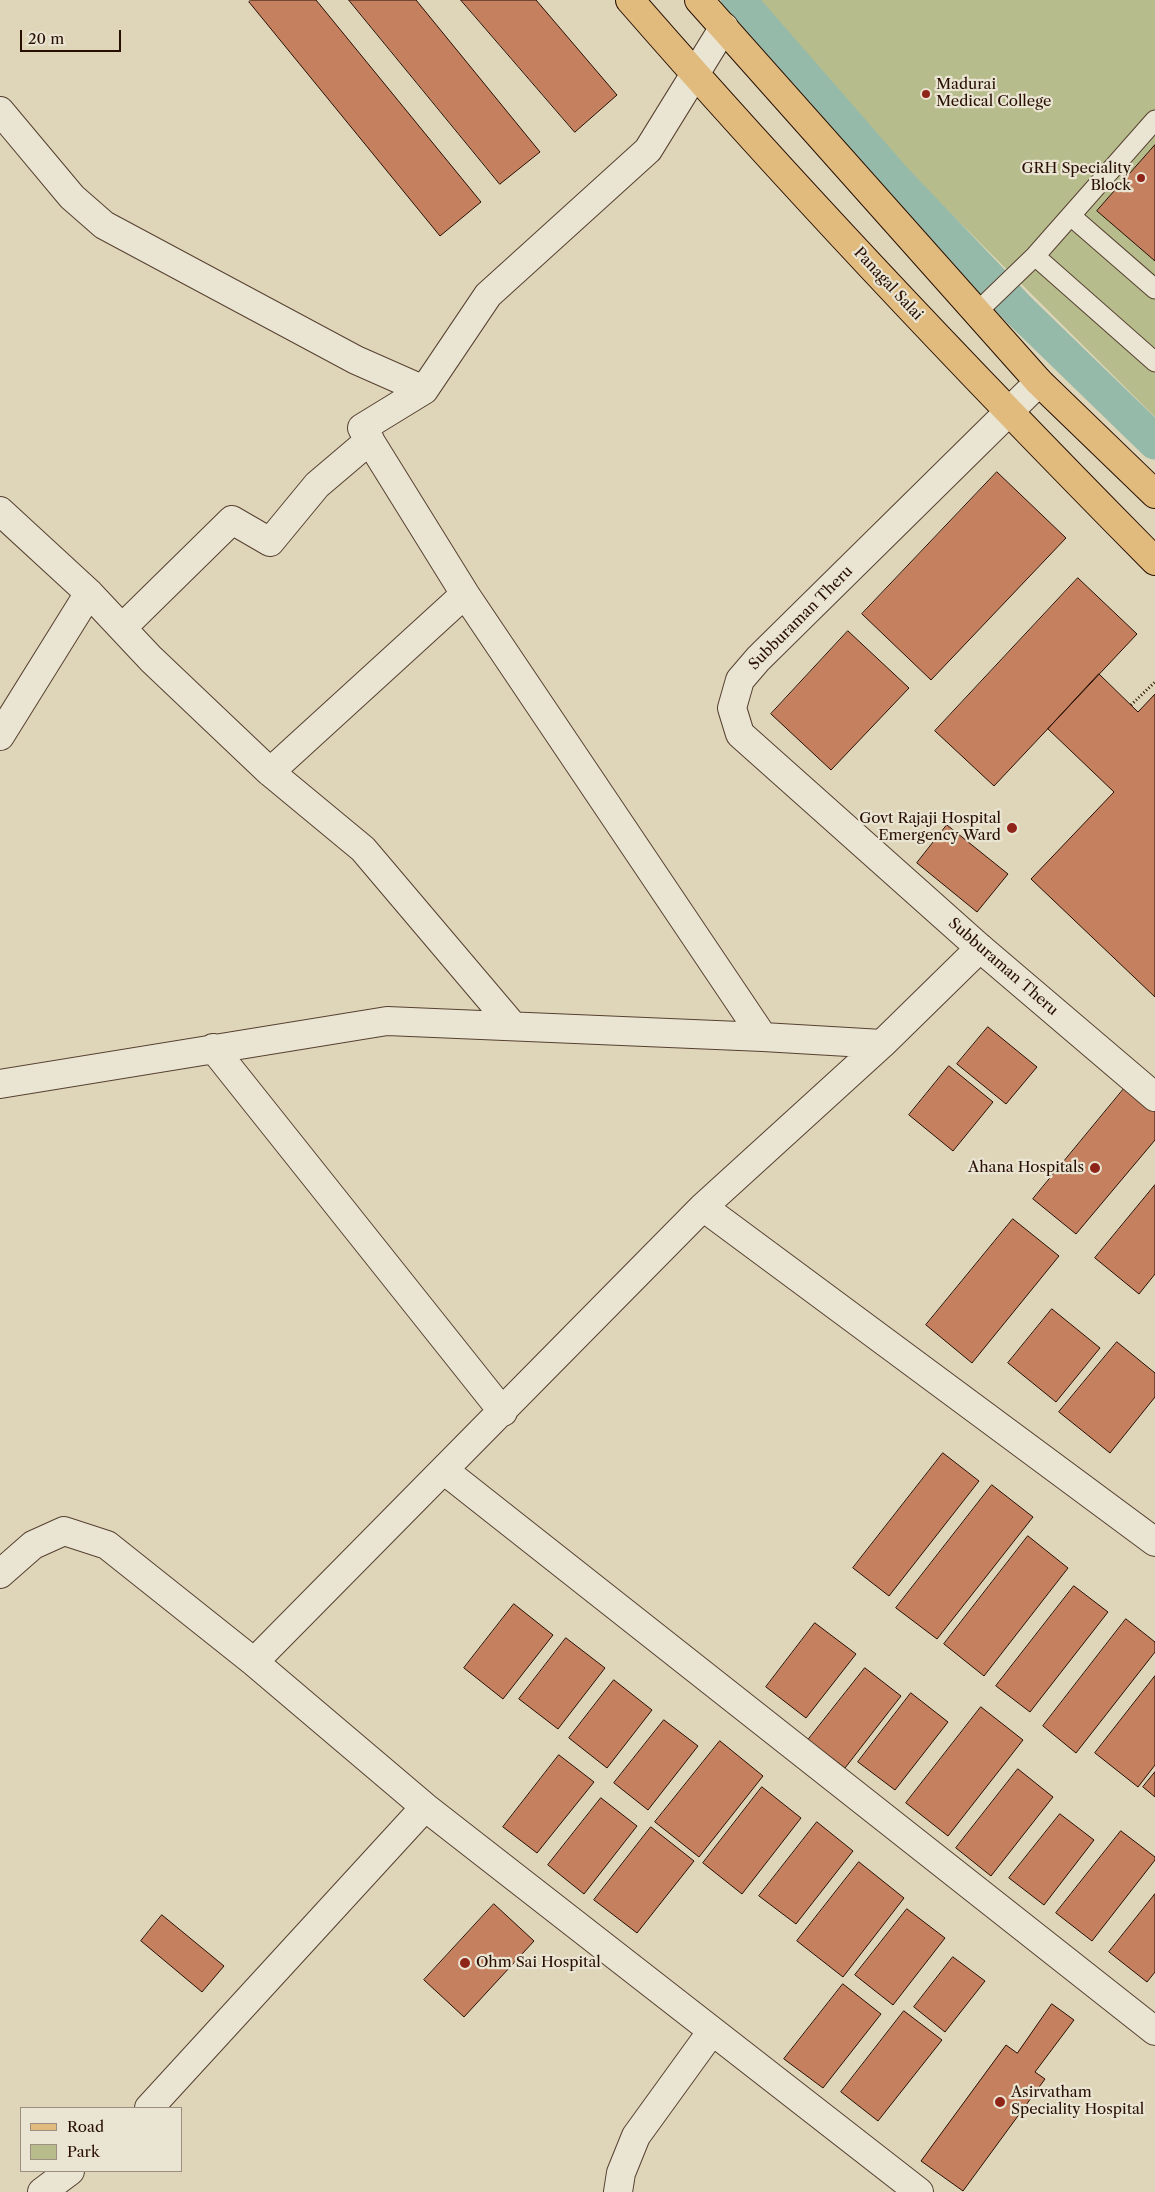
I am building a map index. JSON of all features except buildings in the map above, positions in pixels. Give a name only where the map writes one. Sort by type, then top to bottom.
[{"type":"main road","name":"Panagal Salai","points":[[630,0],[695,75],[858,252],[1009,412],[1155,561]]},
{"type":"main road","points":[[699,0],[984,306],[1039,382],[1155,494]]},
{"type":"street","points":[[724,27],[648,150],[488,295],[424,390],[362,428],[465,594],[763,1037]]},
{"type":"street","points":[[0,111],[72,197],[104,226],[356,360],[424,390]]},
{"type":"street","name":"Subburaman Theru","points":[[1039,382],[758,659],[740,680],[732,708],[740,734],[980,948],[1155,1097]]},
{"type":"street","points":[[122,628],[232,520],[270,542],[317,485],[370,440]]},
{"type":"street","points":[[0,511],[89,593],[151,659],[270,772],[363,849],[513,1026]]},
{"type":"street","points":[[0,736],[89,593]]},
{"type":"street","points":[[270,772],[465,594]]},
{"type":"street","points":[[254,1662],[445,1471],[703,1207],[882,1044],[980,948]]},
{"type":"street","points":[[0,1084],[387,1021],[882,1044]]},
{"type":"street","points":[[213,1048],[503,1412]]},
{"type":"street","points":[[703,1207],[1155,1542]]},
{"type":"street","points":[[445,1471],[1155,2031]]},
{"type":"street","points":[[0,1574],[34,1545],[64,1531],[107,1545],[254,1662],[425,1807],[920,2192]]},
{"type":"street","points":[[150,2107],[425,1807]]},
{"type":"street","points":[[618,2192],[621,2173],[636,2136],[712,2031]]},
{"type":"street","points":[[42,2192],[69,2172]]},
{"type":"lane","points":[[984,306],[1035,256],[1155,120]]},
{"type":"lane","points":[[1071,216],[1155,288]]},
{"type":"lane","points":[[1035,256],[1155,362]]},
{"type":"path","points":[[1131,705],[1155,682]]},
{"type":"green space","points":[[754,0],[1155,0],[1155,417],[925,188]]},
{"type":"waterway","points":[[738,0],[894,179],[1020,311],[1155,442]]},
{"type":"place","name":"Madurai Medical College","points":[[926,94]]},
{"type":"place","name":"GRH Speciality Block","points":[[1141,178]]},
{"type":"place","name":"Govt Rajaji Hospital Emergency Ward","points":[[1012,828]]},
{"type":"place","name":"Ahana Hospitals","points":[[1095,1168]]},
{"type":"place","name":"Ohm Sai Hospital","points":[[465,1963]]},
{"type":"place","name":"Asirvatham Speciality Hospital","points":[[1000,2102]]}]
